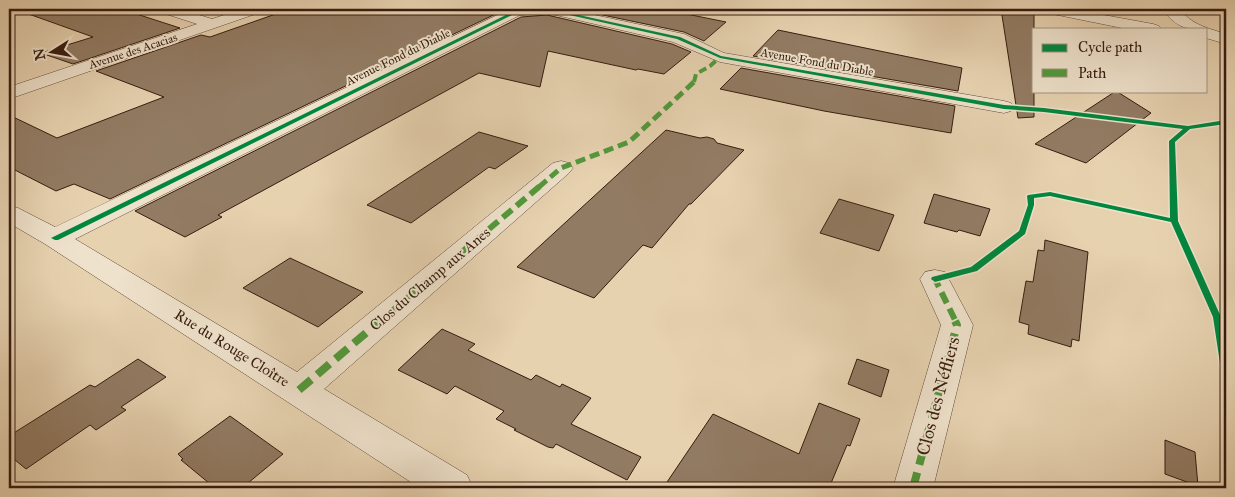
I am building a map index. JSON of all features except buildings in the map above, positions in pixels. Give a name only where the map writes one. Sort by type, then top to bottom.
[{"type":"street","points":[[166,9],[213,24]]},
{"type":"street","name":"Avenue des Acacias","points":[[9,93],[256,9]]},
{"type":"street","name":"Avenue Fond du Diable","points":[[55,238],[517,11],[547,9],[678,38],[720,57],[1004,107]]},
{"type":"street","points":[[1048,9],[1148,28]]},
{"type":"street","points":[[1184,9],[1176,14],[1182,21],[1195,28]]},
{"type":"street","points":[[1208,33],[1226,39]]},
{"type":"street","name":"Clos du Champ aux Anes","points":[[299,390],[562,168]]},
{"type":"street","name":"Rue du Rouge Cloître","points":[[9,213],[55,238],[453,488]]},
{"type":"street","name":"Clos des Néfliers","points":[[913,488],[957,325],[935,279]]},
{"type":"marked path","points":[[299,390],[561,168],[629,142],[694,83],[696,74],[710,66],[720,57]]},
{"type":"marked path","points":[[913,488],[957,325],[935,279],[938,278]]},
{"type":"cycle path","points":[[55,238],[517,11],[547,9],[678,38],[720,57],[1004,107],[1044,110],[1188,128]]},
{"type":"cycle path","points":[[1226,122],[1188,128],[1172,141],[1174,221],[1217,317],[1226,370]]},
{"type":"cycle path","points":[[935,279],[974,269],[1022,232],[1031,205],[1030,196],[1050,194],[1174,221]]}]
